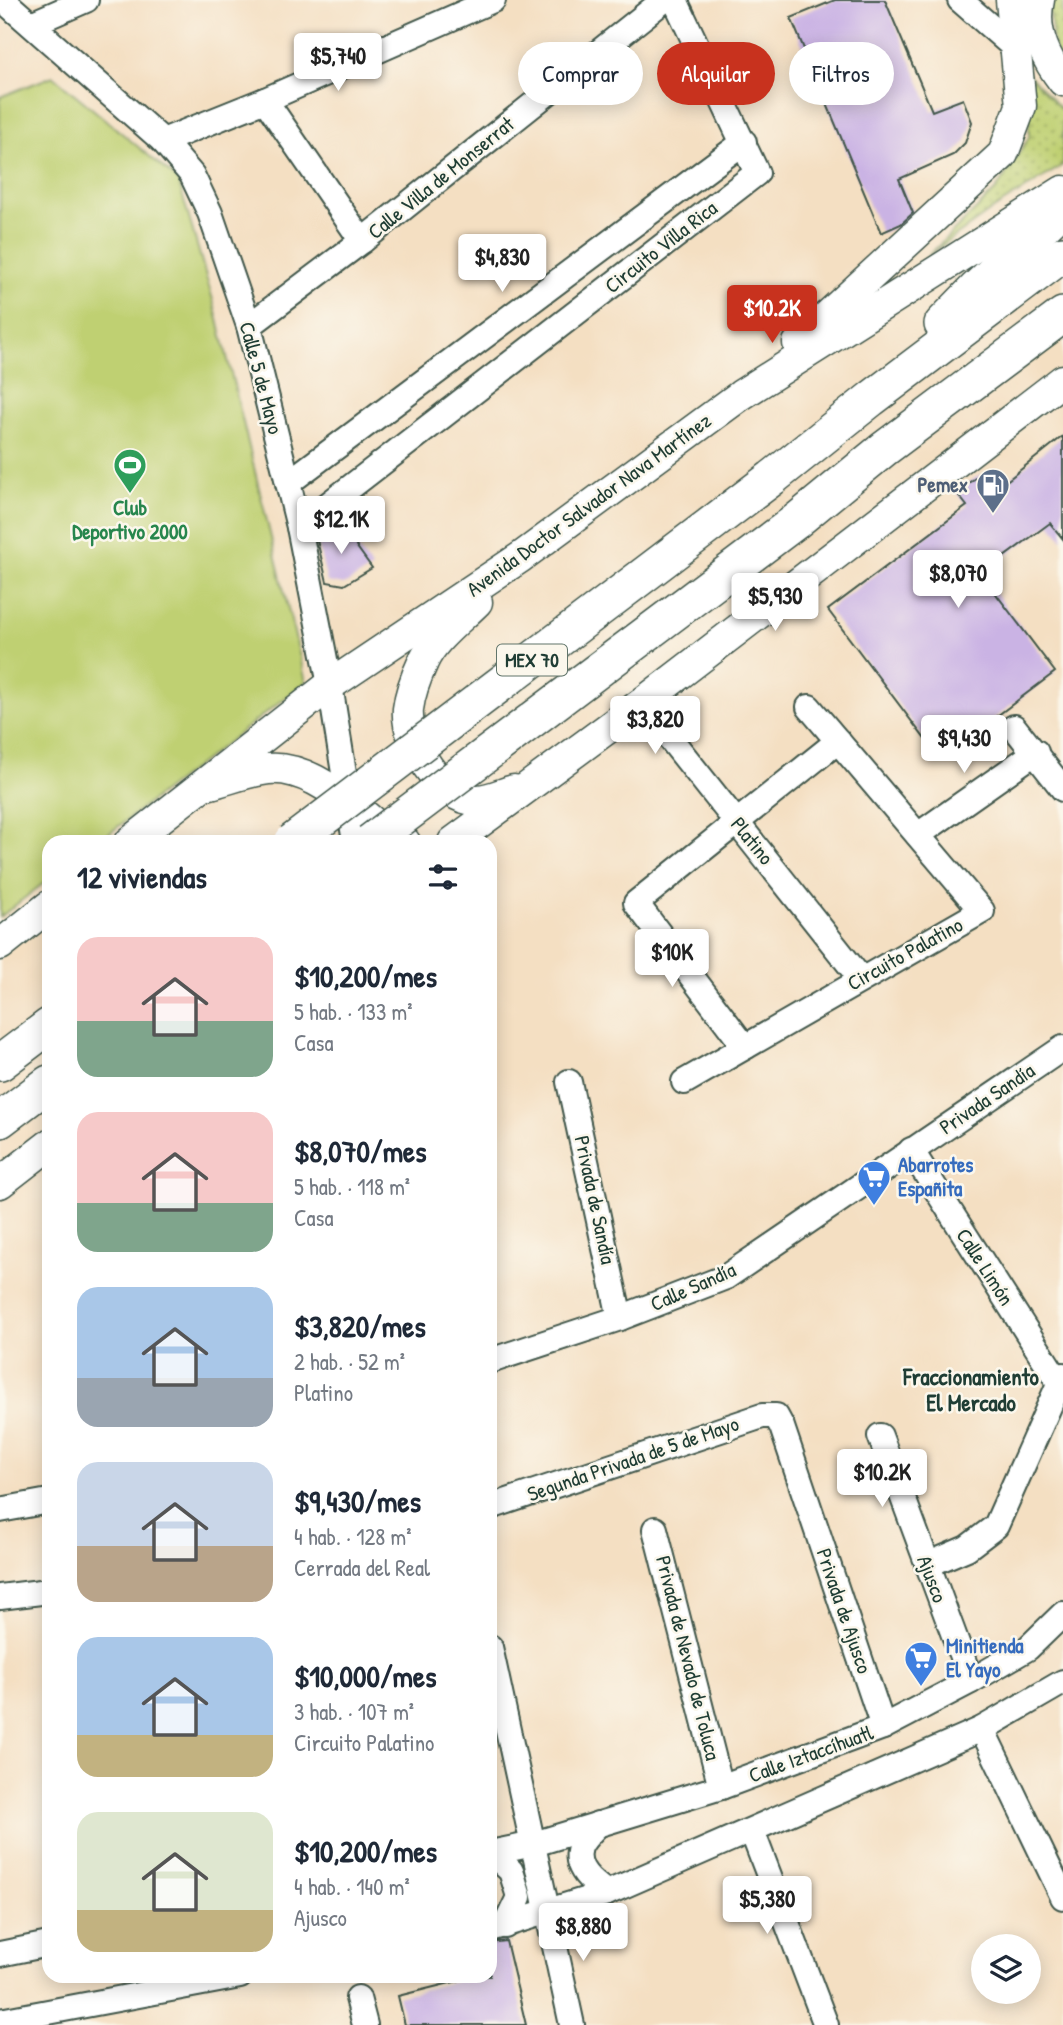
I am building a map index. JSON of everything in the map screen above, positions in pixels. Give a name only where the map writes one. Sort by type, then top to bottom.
[{"type":"highway","points":[[872,399],[976,289],[1063,207]]},
{"type":"highway","name":"MEX 70","points":[[301,835],[1063,254]]},
{"type":"highway","name":"MEX 70","points":[[379,835],[795,522],[884,449],[1063,315]]},
{"type":"highway","points":[[884,449],[1063,339]]},
{"type":"highway","points":[[0,1063],[42,1031]]},
{"type":"highway","points":[[0,1120],[42,1088]]},
{"type":"main road","points":[[741,395],[1003,154],[1021,106],[1011,0]]},
{"type":"main road","points":[[1039,0],[1037,25],[1040,39],[1046,55],[1063,82]]},
{"type":"main road","name":"Avenida Doctor Salvador Nava Martínez","points":[[139,835],[330,685],[521,557],[741,395],[1063,191]]},
{"type":"main road","points":[[457,835],[642,703],[1063,380]]},
{"type":"main road","points":[[521,557],[441,638],[424,659],[414,682],[408,710],[410,733],[428,770],[452,792],[476,801],[522,788],[553,768]]},
{"type":"main road","points":[[200,787],[269,769],[287,770],[317,781],[335,792],[390,835]]},
{"type":"main road","points":[[0,945],[42,912]]},
{"type":"main road","points":[[0,945],[42,924]]},
{"type":"main road","points":[[0,1183],[42,1150]]},
{"type":"street","name":"Calle 5 de Mayo","points":[[4,0],[163,141],[192,175],[210,213],[249,326],[299,527],[330,685],[354,835]]},
{"type":"street","points":[[31,24],[86,0]]},
{"type":"street","points":[[163,141],[265,100],[493,0]]},
{"type":"street","name":"Calle Villa de Monserrat","points":[[249,326],[362,241],[664,0]]},
{"type":"street","name":"Circuito Villa Rica","points":[[299,527],[757,173],[675,0]]},
{"type":"street","points":[[960,0],[1016,49]]},
{"type":"street","points":[[265,100],[362,241]]},
{"type":"street","name":"Circuito Villa Rica","points":[[288,483],[744,142]]},
{"type":"street","points":[[516,312],[538,341]]},
{"type":"street","name":"Platino","points":[[642,703],[861,979]]},
{"type":"street","name":"Circuito Palatino","points":[[684,1082],[982,911],[809,707]]},
{"type":"street","points":[[1014,727],[1063,789]]},
{"type":"street","points":[[745,1047],[636,903],[838,741]]},
{"type":"street","points":[[918,835],[1036,752]]},
{"type":"street","name":"Privada Sandía","points":[[911,1150],[1063,1048]]},
{"type":"street","name":"Privada de Sandía","points":[[569,1082],[620,1318]]},
{"type":"street","name":"Calle Sandía","points":[[497,1359],[620,1318],[726,1277],[911,1150]]},
{"type":"street","name":"Calle Limón","points":[[911,1150],[1061,1380]]},
{"type":"street","points":[[927,1565],[967,1548],[996,1527],[1061,1380]]},
{"type":"street","name":"Segunda Privada de 5 de Mayo","points":[[497,1505],[762,1416],[776,1416]]},
{"type":"street","name":"Privada de Ajusco","points":[[776,1416],[883,1727]]},
{"type":"street","name":"Ajusco","points":[[880,1436],[971,1681]]},
{"type":"street","points":[[0,1510],[42,1502]]},
{"type":"street","name":"Privada de Nevado de Toluca","points":[[655,1530],[722,1787]]},
{"type":"street","points":[[0,1597],[42,1592]]},
{"type":"street","name":"Calle Iztaccíhuatl","points":[[497,1852],[534,1844],[722,1787],[883,1727],[1028,1648],[1063,1614]]},
{"type":"street","points":[[497,1678],[572,2025]]},
{"type":"street","name":"Calle Iztaccíhuatl","points":[[497,1927],[607,1893],[752,1831],[982,1729],[1063,1682]]},
{"type":"street","points":[[982,1729],[1063,1897]]},
{"type":"street","points":[[598,1824],[580,1847],[580,1865],[589,1880],[607,1893]]},
{"type":"street","points":[[752,1831],[826,2025]]},
{"type":"street","points":[[497,1858],[511,1871],[519,1897],[497,1927]]},
{"type":"street","points":[[0,1954],[42,1945]]},
{"type":"street","points":[[0,2021],[203,1983]]},
{"type":"street","points":[[358,1997],[365,2025]]},
{"type":"green space","points":[[1049,0],[1063,0],[1063,61],[1054,52]]},
{"type":"green space","points":[[1029,75],[1063,111],[1063,165],[995,208],[929,255],[996,190],[1029,137]]},
{"type":"green space","name":"Club Deportivo 2000","points":[[53,76],[178,180],[215,307],[306,682],[107,835],[42,835],[42,884],[0,917],[0,97]]},
{"type":"building","points":[[835,0],[885,0],[932,111],[963,99],[972,122],[965,143],[953,155],[899,179],[913,213],[901,224],[881,233],[827,105],[894,105],[894,42],[801,42],[791,18]]},
{"type":"building","points":[[1063,436],[1063,539],[1050,523],[981,574],[1055,672],[940,759],[828,610],[967,506],[956,492],[981,474],[994,491]]},
{"type":"building","points":[[338,521],[372,568],[344,585],[327,582],[316,536]]},
{"type":"building","points":[[506,1941],[526,2025],[405,2025],[398,1996],[450,1983],[497,1983],[497,1942]]},
{"type":"place","name":"Club Deportivo 2000","points":[[130,495]]},
{"type":"place","name":"Pemex","points":[[993,515]]},
{"type":"place","name":"Abarrotes Españita","points":[[874,1207]]},
{"type":"place","name":"Minitienda El Yayo","points":[[921,1688]]},
{"type":"district","name":"Fraccionamiento El Mercado","points":[[971,1390]]}]
